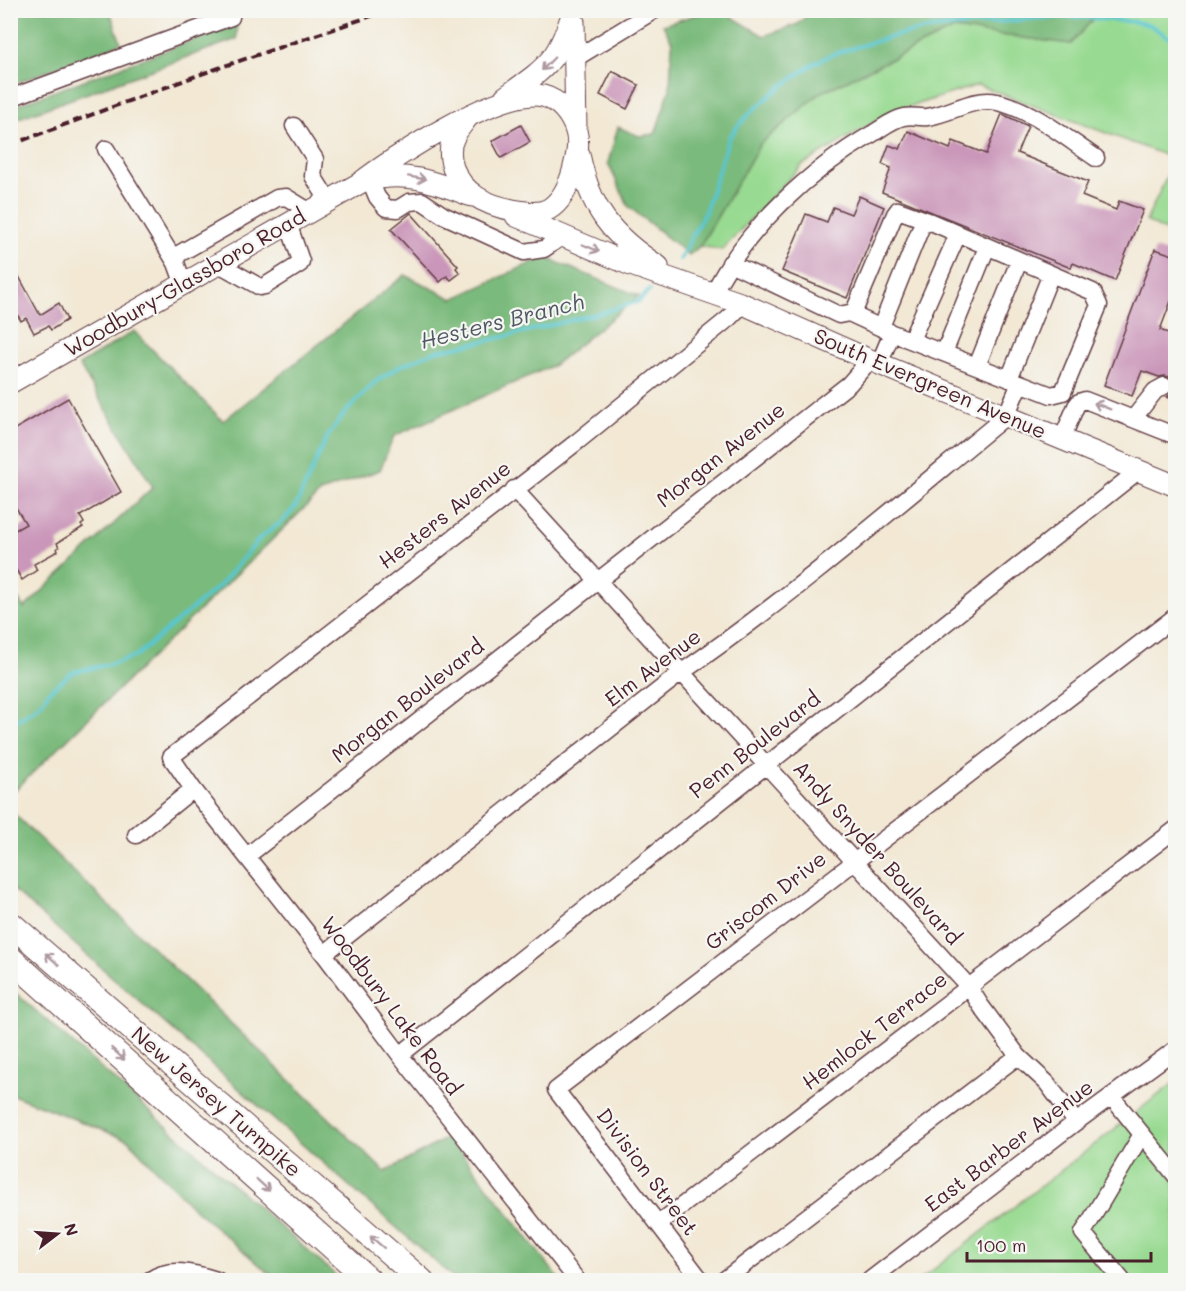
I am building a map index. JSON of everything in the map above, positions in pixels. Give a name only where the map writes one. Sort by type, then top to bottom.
[{"type":"highway","name":"New Jersey Turnpike","points":[[10,924],[421,1281]]},
{"type":"highway","name":"New Jersey Turnpike","points":[[10,958],[369,1281]]},
{"type":"main road","name":"South Evergreen Avenue","points":[[573,11],[577,138],[586,185],[592,201],[612,230],[646,259],[684,283]]},
{"type":"main road","name":"South Evergreen Avenue","points":[[492,106],[551,62],[567,33],[573,11]]},
{"type":"main road","points":[[541,96],[551,99],[570,116],[577,138],[571,177],[560,199],[542,212],[532,213],[490,203],[469,193],[451,163],[453,137],[467,118],[492,106],[523,97],[541,96]]},
{"type":"main road","name":"Woodbury-Glassboro Road","points":[[10,383],[365,181],[384,164],[467,118]]},
{"type":"main road","name":"Woodbury-Glassboro Road","points":[[365,181],[392,176],[425,178],[490,203]]},
{"type":"main road","name":"South Evergreen Avenue","points":[[490,203],[631,265],[743,304],[875,362],[1176,486]]},
{"type":"street","points":[[576,58],[655,10]]},
{"type":"street","points":[[10,98],[231,14]]},
{"type":"street","points":[[713,294],[730,263],[749,239],[805,180],[864,138],[903,117],[926,117],[983,100],[996,101],[1035,118],[1096,158]]},
{"type":"street","points":[[294,126],[315,159],[313,176],[328,200]]},
{"type":"street","points":[[106,149],[176,263],[183,285]]},
{"type":"street","points":[[365,181],[386,208],[398,209],[409,202],[422,201],[443,214],[524,252],[544,249],[563,236]]},
{"type":"street","points":[[176,263],[177,255],[277,198],[286,197],[309,211]]},
{"type":"street","points":[[730,263],[839,315],[853,314],[911,340],[1051,395],[1063,392],[1099,305],[1093,292],[898,210],[853,314]]},
{"type":"street","name":"Morgan Avenue","points":[[596,581],[875,362],[922,225],[931,222]]},
{"type":"street","points":[[219,264],[260,287],[265,286],[300,264],[301,261],[288,223]]},
{"type":"street","points":[[911,340],[958,234]]},
{"type":"street","points":[[944,353],[987,247]]},
{"type":"street","points":[[977,366],[1019,261]]},
{"type":"street","points":[[1006,416],[1015,381],[1051,274]]},
{"type":"street","name":"Hesters Avenue","points":[[171,757],[578,441],[728,319],[743,304]]},
{"type":"street","points":[[1133,419],[1155,391],[1164,386]]},
{"type":"street","points":[[1062,439],[1076,406],[1082,400],[1088,400],[1176,436]]},
{"type":"street","name":"Elm Avenue","points":[[324,954],[681,672],[726,642],[798,586],[1006,416]]},
{"type":"street","name":"Penn Boulevard","points":[[400,1055],[1138,471]]},
{"type":"street","name":"Andy Snyder Boulevard","points":[[514,489],[969,987],[1018,1056],[1047,1083],[1076,1122]]},
{"type":"street","name":"Morgan Boulevard","points":[[247,855],[596,581]]},
{"type":"street","name":"Griscom Drive","points":[[556,1090],[1176,616]]},
{"type":"street","name":"Woodbury Lake Road","points":[[171,757],[577,1281]]},
{"type":"street","points":[[136,835],[194,789]]},
{"type":"street","name":"Hemlock Terrace","points":[[658,1224],[1176,829]]},
{"type":"street","points":[[74,1015],[93,995]]},
{"type":"street","name":"East Barber Avenue","points":[[870,1281],[1076,1122],[1176,1049]]},
{"type":"street","points":[[724,1281],[803,1218],[1018,1056]]},
{"type":"street","name":"Division Street","points":[[556,1090],[701,1281]]},
{"type":"street","points":[[1111,1096],[1176,1176]]},
{"type":"street","points":[[1122,1281],[1083,1233],[1142,1134]]},
{"type":"street","points":[[150,1281],[160,1273],[179,1272],[200,1274],[216,1281]]},
{"type":"green space","points":[[11,10],[110,11],[121,43],[11,85]]},
{"type":"green space","points":[[711,10],[722,11],[764,36],[798,24],[812,11],[1100,11],[1071,44],[954,29],[820,93],[760,144],[700,246],[689,255],[628,206],[608,163],[618,127],[639,136],[655,134],[670,89],[672,42],[663,25]]},
{"type":"green space","points":[[1100,11],[1175,11],[1175,159],[978,85],[889,113],[802,165],[722,250],[700,246],[760,144],[820,93],[954,29],[1071,44]]},
{"type":"green space","points":[[237,24],[237,39],[11,121],[11,107]]},
{"type":"green space","points":[[1175,159],[1175,236],[1146,221]]},
{"type":"green space","points":[[544,257],[639,296],[554,365],[394,436],[380,470],[321,492],[11,794],[10,587],[24,608],[153,487],[79,365],[134,331],[223,421],[405,275],[453,299]]},
{"type":"green space","points":[[11,811],[385,1172],[449,1137],[560,1280],[456,1280],[11,888]]},
{"type":"green space","points":[[11,989],[341,1280],[277,1280],[192,1207],[128,1140],[13,1095],[11,1097]]},
{"type":"green space","points":[[1175,1082],[1175,1280],[920,1280]]},
{"type":"building","points":[[612,71],[639,85],[627,109],[600,95]]},
{"type":"building","points":[[1002,114],[1028,126],[1017,153],[1088,182],[1082,196],[1116,210],[1119,201],[1143,210],[1115,281],[1073,263],[1071,268],[882,192],[891,168],[882,164],[889,145],[900,149],[908,131],[950,149],[953,141],[986,154]]},
{"type":"building","points":[[521,125],[530,142],[501,158],[492,141]]},
{"type":"building","points":[[859,196],[884,207],[847,298],[782,271],[806,214],[827,222],[833,207],[851,214]]},
{"type":"building","points":[[411,213],[458,266],[456,268],[460,273],[451,280],[447,276],[440,282],[391,229]]},
{"type":"building","points":[[1155,249],[1176,256],[1176,288],[1160,330],[1176,336],[1176,400],[1167,397],[1173,392],[1174,386],[1170,377],[1159,377],[1142,371],[1132,396],[1104,385]]},
{"type":"building","points":[[10,260],[40,315],[59,303],[67,320],[51,330],[48,326],[34,333],[26,318],[21,321],[10,302]]},
{"type":"building","points":[[68,398],[121,492],[80,516],[84,523],[81,525],[83,527],[57,543],[58,551],[34,564],[37,570],[22,580],[10,560],[10,533],[26,524],[10,498],[10,432]]},
{"type":"waterway","name":"Hesters Branch","points":[[680,259],[705,212],[729,138],[737,127],[778,89],[813,64],[833,54],[894,36],[928,29],[1041,18],[1079,17],[1136,22],[1150,25],[1176,42]]},
{"type":"waterway","name":"Hesters Branch","points":[[10,725],[36,708],[49,691],[73,672],[136,656],[220,585],[261,537],[283,521],[296,506],[327,437],[344,414],[374,383],[398,367],[436,351],[604,312],[639,301],[650,290]]},
{"type":"railway","points":[[10,145],[204,73],[389,10]]}]
